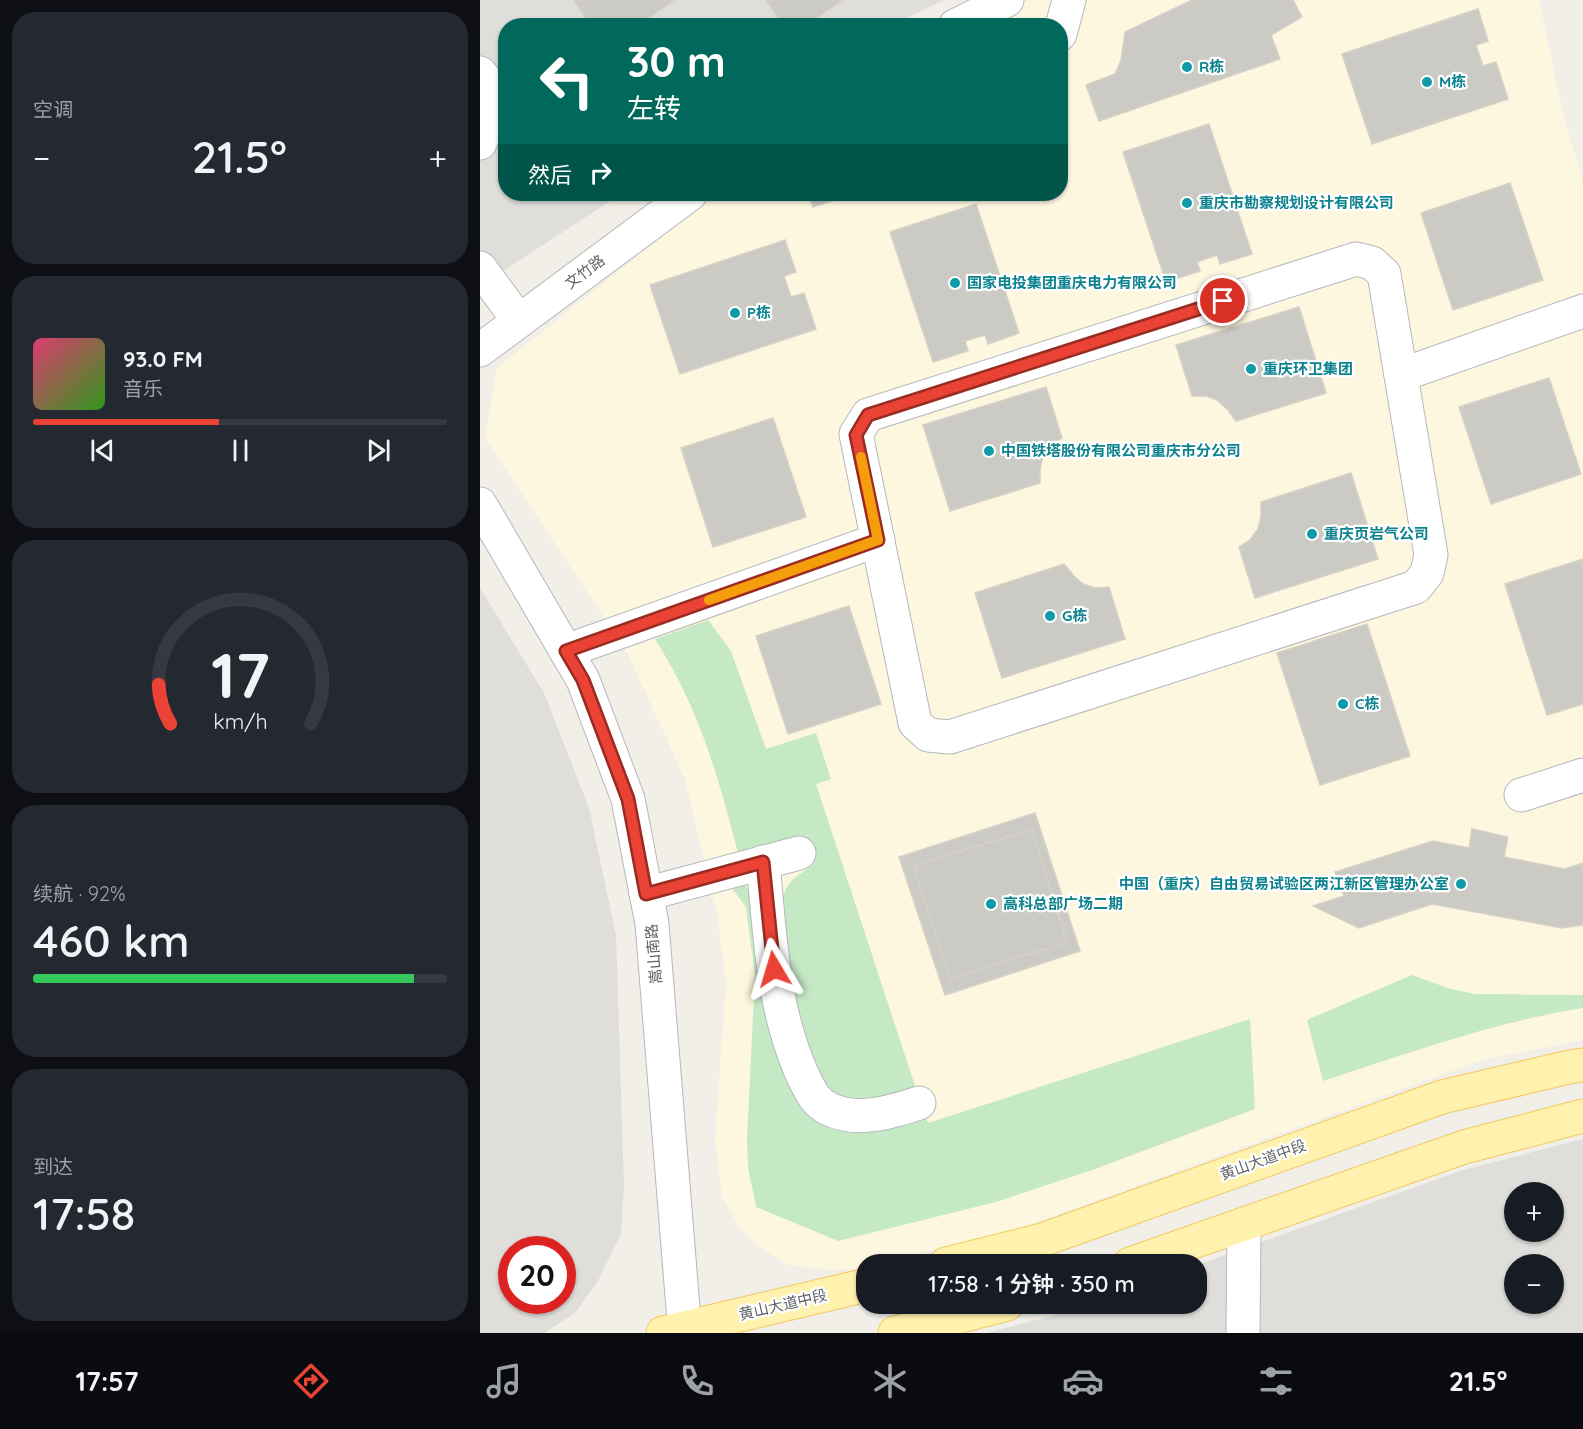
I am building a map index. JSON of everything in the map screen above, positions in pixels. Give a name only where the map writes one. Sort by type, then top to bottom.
[{"type":"main road","name":"黄山大道中段","points":[[986,1254],[1041,1240],[1442,1097],[1569,1066],[1583,1065]]},
{"type":"main road","points":[[1158,1254],[1464,1147],[1583,1116]]},
{"type":"main road","name":"黄山大道中段","points":[[677,1331],[856,1288]]},
{"type":"main road","points":[[895,1333],[968,1314]]},
{"type":"street","points":[[971,18],[1006,0]]},
{"type":"street","points":[[1065,18],[1070,0]]},
{"type":"street","points":[[480,74],[485,79],[492,114],[480,143]]},
{"type":"street","name":"文竹路","points":[[480,350],[681,201]]},
{"type":"street","points":[[1356,259],[1372,263],[1383,274],[1401,375],[1431,555],[1427,573],[1416,587],[950,736],[928,735],[915,723],[856,435],[868,415],[1356,259]]},
{"type":"street","points":[[480,268],[519,321]]},
{"type":"street","points":[[1401,375],[1583,312]]},
{"type":"street","name":"嵩山南路","points":[[480,504],[583,680],[628,799],[652,924],[677,1331]]},
{"type":"street","points":[[566,651],[878,540]]},
{"type":"street","points":[[1521,795],[1583,775]]},
{"type":"street","points":[[646,894],[799,853]]},
{"type":"street","points":[[763,862],[779,1005],[794,1054],[812,1095],[827,1108],[842,1114],[885,1114],[919,1103]]},
{"type":"street","points":[[1243,1333],[1244,1224]]},
{"type":"shaded area","points":[[480,0],[944,0],[907,18],[498,18],[498,201],[610,201],[480,286]]},
{"type":"shaded area","points":[[1031,0],[1539,0],[1564,119],[1583,181],[1583,1040],[1482,1060],[1021,1228],[916,1254],[856,1254],[856,1269],[853,1270],[790,1265],[762,1249],[740,1228],[722,1197],[715,1138],[726,984],[718,917],[685,779],[627,652],[485,438],[497,368],[707,201],[1068,201],[1068,18],[993,18]]},
{"type":"shaded area","points":[[480,588],[544,693],[589,808],[616,935],[624,1187],[621,1234],[598,1281],[576,1312],[576,1236],[498,1236],[498,1314],[573,1314],[544,1333],[480,1333]]},
{"type":"shaded area","points":[[1583,1139],[1583,1333],[987,1333],[1059,1314],[1207,1314],[1207,1261],[1463,1170]]},
{"type":"green space","points":[[708,620],[731,651],[766,749],[816,733],[831,779],[816,784],[916,1089],[881,1101],[833,1098],[799,1033],[780,912],[783,895],[789,884],[812,866],[801,836],[738,853],[706,743],[696,717],[671,665],[655,639]]},
{"type":"green space","points":[[737,884],[745,885],[753,895],[794,1091],[924,1113],[928,1123],[1250,1019],[1255,1109],[1095,1169],[996,1202],[838,1241],[756,1207],[748,1167],[747,1140],[755,975],[746,907],[733,890]]},
{"type":"green space","points":[[1412,975],[1451,989],[1475,994],[1583,995],[1583,1008],[1484,1030],[1323,1081],[1307,1020]]},
{"type":"building","points":[[574,0],[674,0],[648,18],[586,18]]},
{"type":"building","points":[[766,0],[842,0],[816,18],[778,18]]},
{"type":"building","name":"R栋","points":[[1192,0],[1293,0],[1302,17],[1271,35],[1280,59],[1099,121],[1086,85],[1115,74],[1121,60],[1125,32]]},
{"type":"building","name":"M栋","points":[[1478,9],[1488,41],[1476,45],[1483,66],[1496,62],[1508,99],[1372,144],[1342,54]]},
{"type":"building","name":"重庆市勘察规划设计有限公司","points":[[1209,124],[1252,254],[1220,264],[1217,255],[1197,262],[1200,271],[1166,282],[1123,152]]},
{"type":"building","points":[[1510,183],[1543,280],[1453,310],[1421,213]]},
{"type":"building","points":[[811,201],[831,201],[813,207]]},
{"type":"building","name":"国家电投集团重庆电力有限公司","points":[[976,204],[1019,333],[988,344],[985,335],[965,341],[968,351],[933,362],[890,232]]},
{"type":"building","name":"P栋","points":[[785,240],[796,272],[784,276],[791,297],[804,293],[816,329],[680,374],[650,285]]},
{"type":"building","name":"重庆环卫集团","points":[[1299,307],[1326,393],[1236,421],[1217,400],[1206,396],[1192,396],[1176,345]]},
{"type":"building","points":[[1549,378],[1581,474],[1491,504],[1459,407]]},
{"type":"building","name":"中国铁塔股份有限公司重庆市分公司","points":[[1046,387],[1062,438],[1043,456],[1040,483],[950,511],[923,425]]},
{"type":"building","points":[[773,418],[806,517],[713,547],[681,448]]},
{"type":"building","name":"重庆页岩气公司","points":[[1351,473],[1378,559],[1255,598],[1239,547],[1250,540],[1258,529],[1261,502]]},
{"type":"building","points":[[1583,559],[1583,704],[1547,715],[1505,584]]},
{"type":"building","name":"G栋","points":[[1064,564],[1083,584],[1095,588],[1109,587],[1125,639],[1002,678],[975,593]]},
{"type":"building","points":[[849,606],[881,704],[788,734],[756,636]]},
{"type":"building","name":"C栋","points":[[1367,624],[1410,756],[1320,785],[1277,653]]},
{"type":"building","points":[[1035,813],[1080,951],[945,995],[899,857]],"holes":[[[1032,829],[1067,942],[950,979],[914,866]]]},
{"type":"building","name":"高科总部广场二期","points":[[1032,829],[1067,942],[950,979],[914,866]]},
{"type":"building","name":"中国（重庆）自由贸易试验区两江新区管理办公室","points":[[1472,829],[1508,837],[1504,857],[1565,869],[1583,863],[1583,925],[1562,928],[1432,904],[1359,928],[1313,906],[1344,896],[1335,872],[1433,841],[1469,848]]},
{"type":"slow traffic","points":[[709,600],[878,540],[861,457]]},
{"type":"place","name":"R栋","points":[[1187,67]]},
{"type":"place","name":"M栋","points":[[1427,82]]},
{"type":"place","name":"重庆市勘察规划设计有限公司","points":[[1187,203]]},
{"type":"place","name":"国家电投集团重庆电力有限公司","points":[[955,283]]},
{"type":"place","name":"P栋","points":[[735,313]]},
{"type":"place","name":"重庆环卫集团","points":[[1251,369]]},
{"type":"place","name":"中国铁塔股份有限公司重庆市分公司","points":[[989,451]]},
{"type":"place","name":"重庆页岩气公司","points":[[1312,534]]},
{"type":"place","name":"G栋","points":[[1050,616]]},
{"type":"place","name":"C栋","points":[[1343,704]]},
{"type":"place","name":"中国（重庆）自由贸易试验区两江新区管理办公室","points":[[1461,884]]},
{"type":"place","name":"高科总部广场二期","points":[[991,904]]},
{"type":"route","points":[[774,969],[763,862],[646,894],[628,799],[583,680],[566,651],[878,540],[856,435],[868,415],[1223,301]]}]
